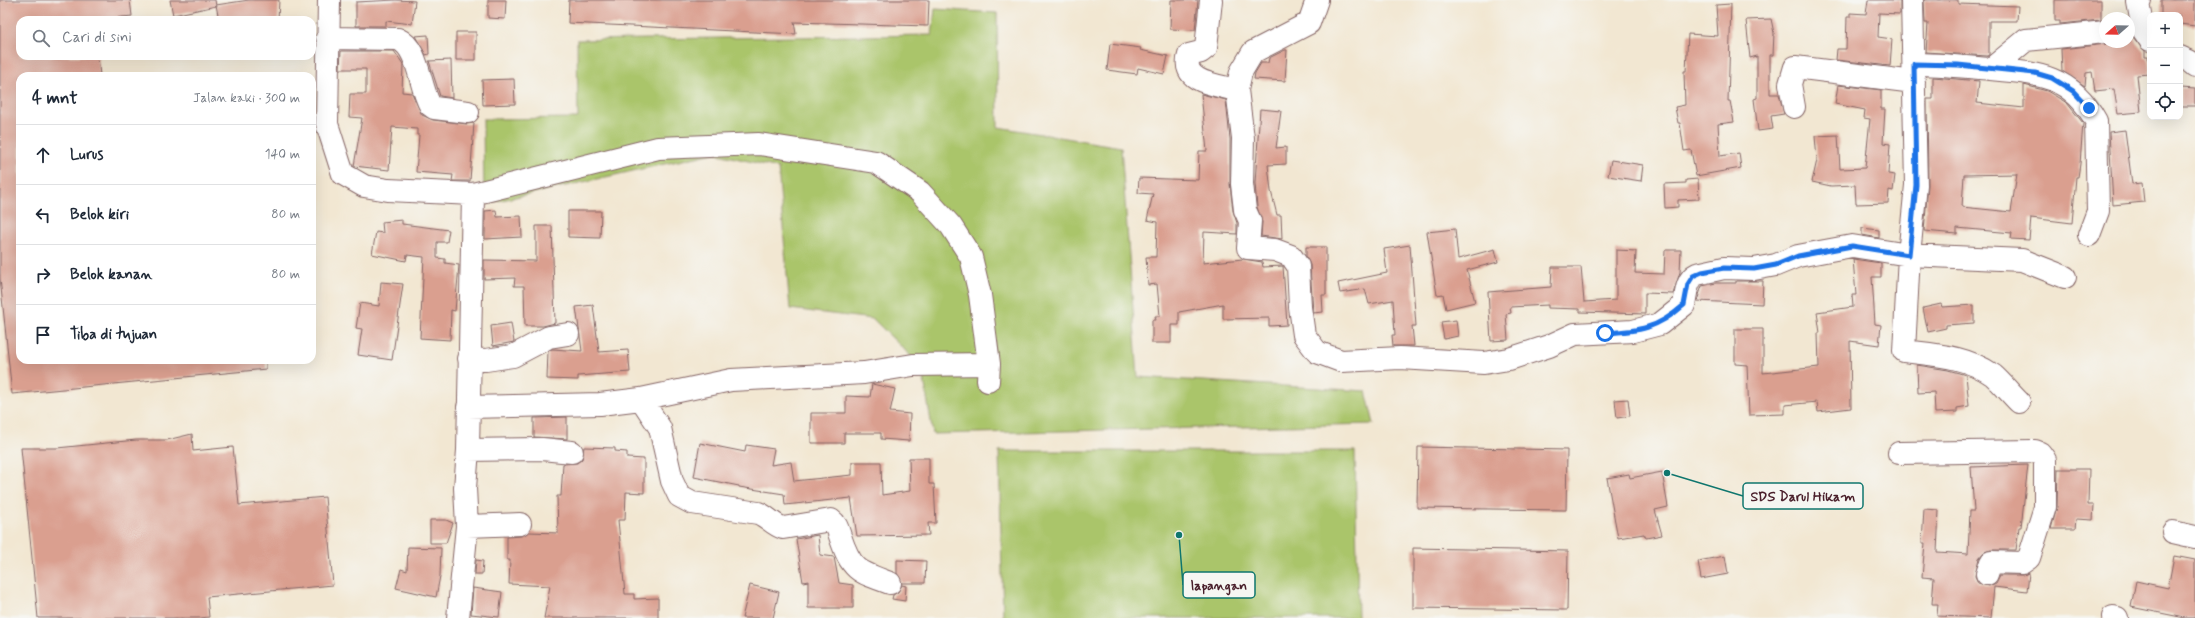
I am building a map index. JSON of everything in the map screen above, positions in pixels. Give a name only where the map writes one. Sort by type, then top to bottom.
[{"type":"street","points":[[328,0],[328,124],[343,174],[364,186],[388,190],[474,194],[658,148],[759,144],[876,162],[920,192],[951,226],[971,257],[980,295],[988,372],[913,365],[864,373],[731,380],[641,399],[600,404],[468,407]]},
{"type":"street","points":[[1211,0],[1206,48],[1201,52],[1189,55],[1187,68],[1195,78],[1237,90]]},
{"type":"street","points":[[1317,0],[1309,23],[1253,52],[1241,72],[1237,90],[1243,138],[1243,191],[1245,210],[1250,221],[1248,248],[1275,250],[1290,256],[1298,266],[1300,307],[1304,335],[1316,352],[1341,361],[1400,358],[1484,363],[1509,359],[1549,346],[1575,334],[1633,331],[1660,324],[1684,305],[1688,284],[1693,276],[1702,272],[1724,268],[1754,269],[1776,265],[1798,256],[1852,246],[1909,255],[2022,260],[2065,277]]},
{"type":"street","points":[[1912,0],[1916,185],[1909,255],[1904,351],[1956,357],[1976,365],[1993,376],[2018,402]]},
{"type":"street","points":[[2134,7],[2143,30],[2147,36]]},
{"type":"street","points":[[1991,69],[2026,40],[2099,33]]},
{"type":"street","points":[[327,38],[398,39],[403,41],[410,48],[414,56],[430,105],[434,108],[468,112]]},
{"type":"street","points":[[2183,58],[2190,60],[2195,66]]},
{"type":"street","points":[[1794,107],[1790,84],[1795,67],[1914,73],[1958,65],[2013,70],[2052,78],[2073,91],[2089,108],[2096,121],[2098,211],[2089,235]]},
{"type":"street","points":[[458,618],[467,526],[464,488],[468,450],[474,194]]},
{"type":"street","points":[[469,359],[486,360],[513,356],[549,337],[568,334]]},
{"type":"street","points":[[641,399],[660,428],[675,488],[685,500],[758,513],[764,515],[777,526],[783,528],[831,520],[836,526],[846,553],[856,569],[865,575],[890,583]]},
{"type":"street","points":[[468,450],[535,449],[572,452]]},
{"type":"street","points":[[1899,453],[2035,451],[2040,453],[2045,460],[2045,507],[2029,558],[2022,563],[1991,562],[1987,574]]},
{"type":"street","points":[[467,526],[520,524]]},
{"type":"street","points":[[2173,532],[2195,537]]},
{"type":"green space","points":[[935,9],[997,13],[998,127],[1121,147],[1138,377],[1366,391],[1374,424],[933,434],[922,367],[873,319],[790,309],[778,168],[714,153],[484,204],[483,119],[578,118],[577,40],[932,35]]},
{"type":"green space","points":[[999,451],[1355,451],[1358,618],[1003,618]]},
{"type":"building","points":[[0,0],[130,0],[132,16],[16,16],[16,60],[98,60],[100,72],[16,72],[16,364],[266,364],[266,369],[12,394],[0,278]]},
{"type":"building","points":[[170,0],[215,0],[216,6],[173,15]]},
{"type":"building","points":[[249,0],[279,0],[278,16],[218,16],[216,5]]},
{"type":"building","points":[[396,0],[415,1],[412,24],[386,21],[386,26],[356,26],[356,2]]},
{"type":"building","points":[[488,0],[506,0],[505,19],[488,18]]},
{"type":"building","points":[[569,0],[929,0],[928,26],[794,22],[796,34],[568,23]]},
{"type":"building","points":[[1171,0],[1198,0],[1195,30],[1170,29]]},
{"type":"building","points":[[1868,0],[1900,0],[1900,14],[1879,13],[1878,37],[1892,39],[1890,66],[1836,60],[1837,49],[1846,49],[1847,17],[1850,17],[1850,13],[1866,14]]},
{"type":"building","points":[[1924,0],[1958,0],[1958,4],[2018,6],[2017,21],[1989,21],[1989,55],[1987,56],[1926,52],[1928,23],[1925,23]]},
{"type":"building","points":[[2055,0],[2101,0],[2099,20],[2060,24],[2060,21],[2055,21]]},
{"type":"building","points":[[2161,0],[2195,0],[2195,26],[2183,24],[2183,12],[2161,12]]},
{"type":"building","points":[[1731,4],[1728,101],[1730,101],[1734,122],[1718,124],[1720,156],[1739,153],[1741,168],[1696,176],[1691,150],[1684,151],[1680,123],[1678,123],[1675,107],[1685,105],[1684,71],[1686,71],[1688,34],[1718,36],[1716,5]]},
{"type":"building","points":[[1771,19],[1774,33],[1773,55],[1770,55],[1770,94],[1779,94],[1784,114],[1771,116],[1773,129],[1758,131],[1754,99],[1757,98],[1757,56],[1750,58],[1746,20]]},
{"type":"building","points":[[456,32],[476,32],[476,60],[456,60]]},
{"type":"building","points":[[428,35],[429,54],[426,55],[415,36]]},
{"type":"building","points":[[2135,39],[2145,51],[2145,57],[2147,57],[2147,74],[2137,75],[2141,112],[2118,114],[2114,89],[2095,91],[2092,72],[2086,73],[2085,86],[2062,71],[2061,49],[2099,45],[2099,48],[2135,48]]},
{"type":"building","points":[[1110,44],[1141,48],[1140,50],[1168,56],[1164,74],[1138,68],[1137,74],[1107,70]]},
{"type":"building","points":[[1287,50],[1285,81],[1254,79],[1255,73],[1261,63],[1268,63],[1269,58]]},
{"type":"building","points":[[341,51],[394,51],[403,64],[402,92],[412,93],[422,115],[433,120],[467,124],[474,123],[470,181],[452,181],[453,175],[416,172],[419,135],[417,135],[417,129],[392,127],[389,170],[354,166],[362,118],[349,117],[350,94],[366,94],[366,69],[340,69]]},
{"type":"building","points":[[451,60],[452,98],[440,96],[429,61]]},
{"type":"building","points":[[1933,77],[1979,81],[1977,103],[2024,108],[2024,85],[2047,91],[2067,103],[2083,123],[2080,164],[2078,177],[2076,177],[2072,223],[2031,218],[2029,240],[2011,239],[2012,233],[1957,228],[1957,234],[1924,231],[1928,185],[1927,99],[1933,99]],"holes":[[[2017,174],[2011,212],[1962,207],[1964,175]]]},
{"type":"building","points":[[514,79],[515,104],[483,105],[482,80]]},
{"type":"building","points":[[1838,85],[1881,90],[1881,109],[1885,109],[1883,143],[1890,144],[1888,174],[1895,175],[1893,191],[1889,190],[1888,203],[1856,204],[1855,185],[1831,186],[1812,182],[1817,160],[1815,136],[1838,135],[1840,169],[1865,168],[1870,119],[1864,118],[1865,110],[1835,104]]},
{"type":"building","points":[[2183,88],[2195,89],[2195,106],[2183,106]]},
{"type":"building","points":[[1201,94],[1226,100],[1230,139],[1230,185],[1233,211],[1237,223],[1237,234],[1204,232],[1203,263],[1243,259],[1262,262],[1263,267],[1283,266],[1287,325],[1269,326],[1269,318],[1223,319],[1223,304],[1179,312],[1179,325],[1171,325],[1171,343],[1152,343],[1152,320],[1156,320],[1155,316],[1160,316],[1157,284],[1148,285],[1146,257],[1156,257],[1157,222],[1147,220],[1153,194],[1138,193],[1139,178],[1198,180],[1199,151],[1207,151]]},
{"type":"building","points":[[1260,109],[1281,111],[1276,148],[1286,147],[1286,164],[1268,165],[1271,191],[1277,215],[1281,215],[1282,239],[1261,236],[1262,222],[1257,207],[1255,183]]},
{"type":"building","points":[[2125,130],[2132,184],[2142,183],[2144,202],[2113,205],[2109,132]]},
{"type":"building","points":[[1611,160],[1643,165],[1641,181],[1608,176]]},
{"type":"building","points":[[1698,179],[1699,199],[1678,200],[1678,207],[1665,208],[1664,184],[1686,183],[1686,180]]},
{"type":"building","points":[[496,210],[497,217],[521,216],[522,237],[485,239],[485,211]]},
{"type":"building","points":[[568,211],[601,211],[600,238],[568,237]]},
{"type":"building","points":[[402,220],[402,224],[449,230],[447,242],[437,242],[437,258],[445,259],[445,263],[459,265],[455,311],[451,310],[450,340],[420,338],[424,257],[407,255],[406,261],[372,254],[376,232],[383,233],[382,222]]},
{"type":"building","points":[[536,226],[552,226],[555,323],[543,326],[525,326],[524,286],[514,286],[515,278],[484,279],[484,260],[536,261]]},
{"type":"building","points":[[1862,228],[1879,230],[1879,238],[1862,235]]},
{"type":"building","points":[[1455,229],[1458,259],[1495,249],[1498,262],[1467,270],[1475,302],[1446,309],[1443,294],[1437,295],[1427,232]]},
{"type":"building","points":[[1410,245],[1416,326],[1412,326],[1414,346],[1393,346],[1392,335],[1395,335],[1393,300],[1369,304],[1365,289],[1340,293],[1338,283],[1387,273],[1384,249]]},
{"type":"building","points":[[1306,247],[1326,247],[1326,295],[1322,295],[1323,312],[1313,313],[1310,265],[1306,256]]},
{"type":"building","points":[[1616,250],[1636,251],[1635,273],[1664,274],[1665,250],[1681,250],[1680,272],[1673,294],[1645,293],[1645,314],[1580,312],[1580,309],[1548,308],[1548,305],[1510,307],[1511,313],[1506,314],[1508,340],[1491,341],[1488,292],[1551,287],[1552,267],[1581,267],[1584,302],[1616,300]]},
{"type":"building","points":[[1853,259],[1881,263],[1881,277],[1872,277],[1875,324],[1881,325],[1879,345],[1850,341],[1851,408],[1818,412],[1817,402],[1785,405],[1785,414],[1749,415],[1747,365],[1735,364],[1735,329],[1763,329],[1763,373],[1819,367],[1818,333],[1820,333],[1817,312],[1853,307],[1852,295],[1856,295]]},
{"type":"building","points":[[1736,281],[1763,281],[1762,304],[1697,301],[1702,286],[1716,283],[1736,283]]},
{"type":"building","points":[[381,282],[403,284],[392,360],[358,355],[362,329],[356,328],[360,303],[379,306]]},
{"type":"building","points":[[1941,304],[1942,307],[1974,305],[1974,323],[1946,325],[1946,328],[1928,332],[1923,308]]},
{"type":"building","points":[[593,305],[599,352],[628,350],[630,372],[578,376],[578,380],[547,379],[548,351],[552,349],[582,351],[576,307]]},
{"type":"building","points":[[1456,320],[1458,336],[1444,339],[1441,322]]},
{"type":"building","points":[[511,323],[514,342],[493,346],[491,326]]},
{"type":"building","points":[[1917,365],[1948,370],[1966,375],[1969,406],[1957,408],[1957,412],[1935,413],[1934,392],[1918,393]]},
{"type":"building","points":[[872,384],[895,389],[890,412],[910,414],[909,441],[881,439],[881,433],[844,433],[844,443],[811,443],[811,413],[846,413],[846,396],[870,397]]},
{"type":"building","points":[[1628,399],[1630,416],[1617,418],[1615,400]]},
{"type":"building","points":[[567,417],[567,439],[534,437],[534,418]]},
{"type":"building","points":[[192,434],[193,451],[233,447],[239,505],[325,497],[333,585],[207,597],[209,617],[38,618],[21,448],[57,448],[136,440],[167,440]]},
{"type":"building","points":[[700,443],[745,452],[746,445],[774,449],[771,465],[791,462],[794,481],[852,475],[852,462],[881,462],[882,495],[910,491],[909,458],[929,458],[929,484],[934,484],[936,523],[928,523],[929,535],[857,536],[851,498],[785,505],[784,494],[739,487],[694,477]]},
{"type":"building","points":[[584,447],[615,448],[615,451],[627,452],[627,458],[644,459],[644,493],[626,492],[625,520],[618,520],[625,594],[634,594],[634,599],[658,598],[658,618],[544,618],[550,586],[509,584],[510,560],[507,560],[507,537],[521,536],[529,532],[558,533],[557,496],[561,496],[563,464],[577,463],[582,459]]},
{"type":"building","points":[[1418,447],[1567,450],[1566,510],[1417,508]]},
{"type":"building","points":[[2028,465],[2021,527],[2019,527],[2016,550],[1991,550],[1984,552],[1979,558],[1975,576],[1978,583],[1989,586],[1996,583],[2000,575],[2022,575],[2029,573],[2027,591],[1994,587],[1991,618],[1937,616],[1938,604],[1932,604],[1934,578],[1922,577],[1925,543],[1922,543],[1924,509],[1939,510],[1937,552],[1968,554],[1970,511],[1974,511],[1971,467]]},
{"type":"building","points":[[2058,469],[2089,469],[2088,505],[2094,505],[2093,520],[2076,519],[2075,529],[2051,529],[2057,507]]},
{"type":"building","points":[[1662,472],[1668,507],[1655,510],[1662,535],[1646,538],[1644,534],[1618,538],[1607,478],[1629,474],[1630,478]]},
{"type":"building","points":[[430,520],[446,520],[453,523],[446,543],[430,543]]},
{"type":"building","points":[[818,535],[820,555],[834,557],[839,583],[853,585],[853,608],[808,608],[808,581],[803,582],[796,539]]},
{"type":"building","points":[[408,547],[441,548],[440,576],[436,597],[396,588],[401,569],[407,571]]},
{"type":"building","points":[[1413,548],[1568,551],[1567,610],[1413,608]]},
{"type":"building","points":[[1725,556],[1728,574],[1701,579],[1698,561]]},
{"type":"building","points":[[2174,556],[2195,560],[2195,618],[2185,618],[2131,607],[2136,581],[2168,588]]},
{"type":"building","points":[[476,560],[483,561],[482,574],[475,574]]},
{"type":"building","points":[[897,560],[926,561],[925,583],[902,583],[897,573]]},
{"type":"building","points":[[750,585],[779,592],[773,618],[742,618]]},
{"type":"building","points":[[902,585],[906,586],[905,601],[892,599],[893,595],[898,592]]},
{"type":"building","points":[[473,588],[502,592],[499,617],[471,614]]},
{"type":"place","name":"SDS Darul Hikam","points":[[1667,473]]},
{"type":"place","name":"lapangan","points":[[1179,535]]},
{"type":"route","points":[[1605,333],[1633,331],[1660,324],[1684,305],[1688,284],[1693,276],[1702,272],[1724,268],[1754,269],[1776,265],[1798,256],[1852,246],[1909,255],[1916,185],[1914,64],[1958,65],[2035,73],[2052,78],[2073,91],[2089,108]]}]
